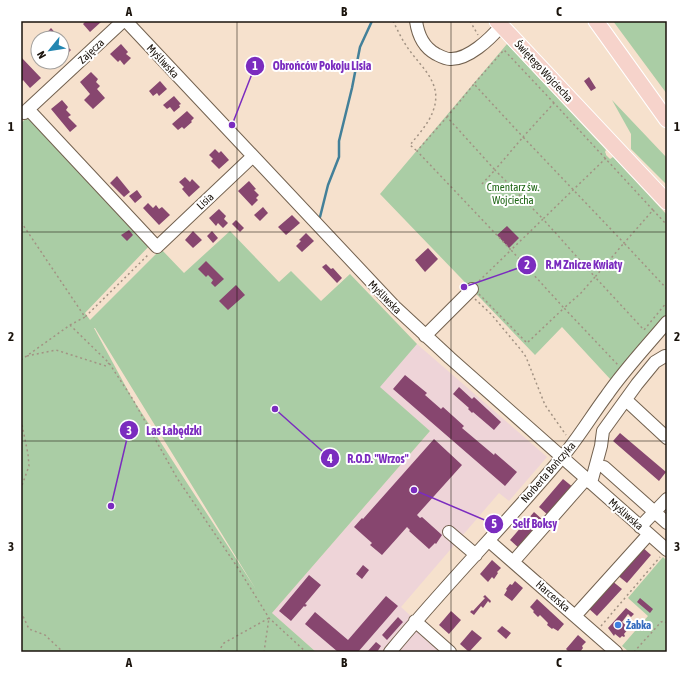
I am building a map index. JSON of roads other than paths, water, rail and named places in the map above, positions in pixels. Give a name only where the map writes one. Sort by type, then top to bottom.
[{"type":"main road","points":[[596,21],[667,120]]},
{"type":"main road","name":"Świętego Wojciecha","points":[[499,24],[667,202]]},
{"type":"street","name":"Zajęcza","points":[[124,21],[26,111],[157,247]]},
{"type":"street","name":"Myśliwska","points":[[124,21],[376,288],[425,336],[667,550]]},
{"type":"street","name":"Świętego Wojciecha","points":[[416,21],[417,32],[422,43],[431,51],[450,59],[461,58],[472,52],[499,24]]},
{"type":"street","name":"Lisia","points":[[157,247],[252,156]]},
{"type":"street","points":[[425,336],[472,288]]},
{"type":"street","name":"Norberta Bończyka","points":[[390,652],[415,621],[489,541],[562,457],[586,427],[613,386],[666,326]]},
{"type":"street","points":[[513,562],[588,481],[601,446],[603,432],[655,362],[667,356]]},
{"type":"street","points":[[626,400],[667,438]]},
{"type":"street","points":[[604,467],[667,523]]},
{"type":"street","points":[[575,616],[644,530],[654,512],[667,499]]},
{"type":"street","points":[[449,532],[476,555]]},
{"type":"street","name":"Harcerska","points":[[489,541],[616,652]]},
{"type":"street","points":[[415,621],[450,652]]},
{"type":"waterway","points":[[320,217],[328,185],[339,157],[339,141],[360,47],[372,21]]},
{"type":"place","name":"Obrońców Pokoju Lisia","points":[[232,125]]},
{"type":"place","name":"R.M Znicze Kwiaty","points":[[464,287]]},
{"type":"place","name":"R.O.D. \"Wrzos\"","points":[[275,409]]},
{"type":"place","name":"Self Boksy","points":[[414,490]]},
{"type":"place","name":"Las Łabędzki","points":[[111,506]]},
{"type":"place","name":"Żabka","points":[[618,625]]},
{"type":"park label","name":"Cmentarz św. Wojciecha","points":[[513,193]]}]
